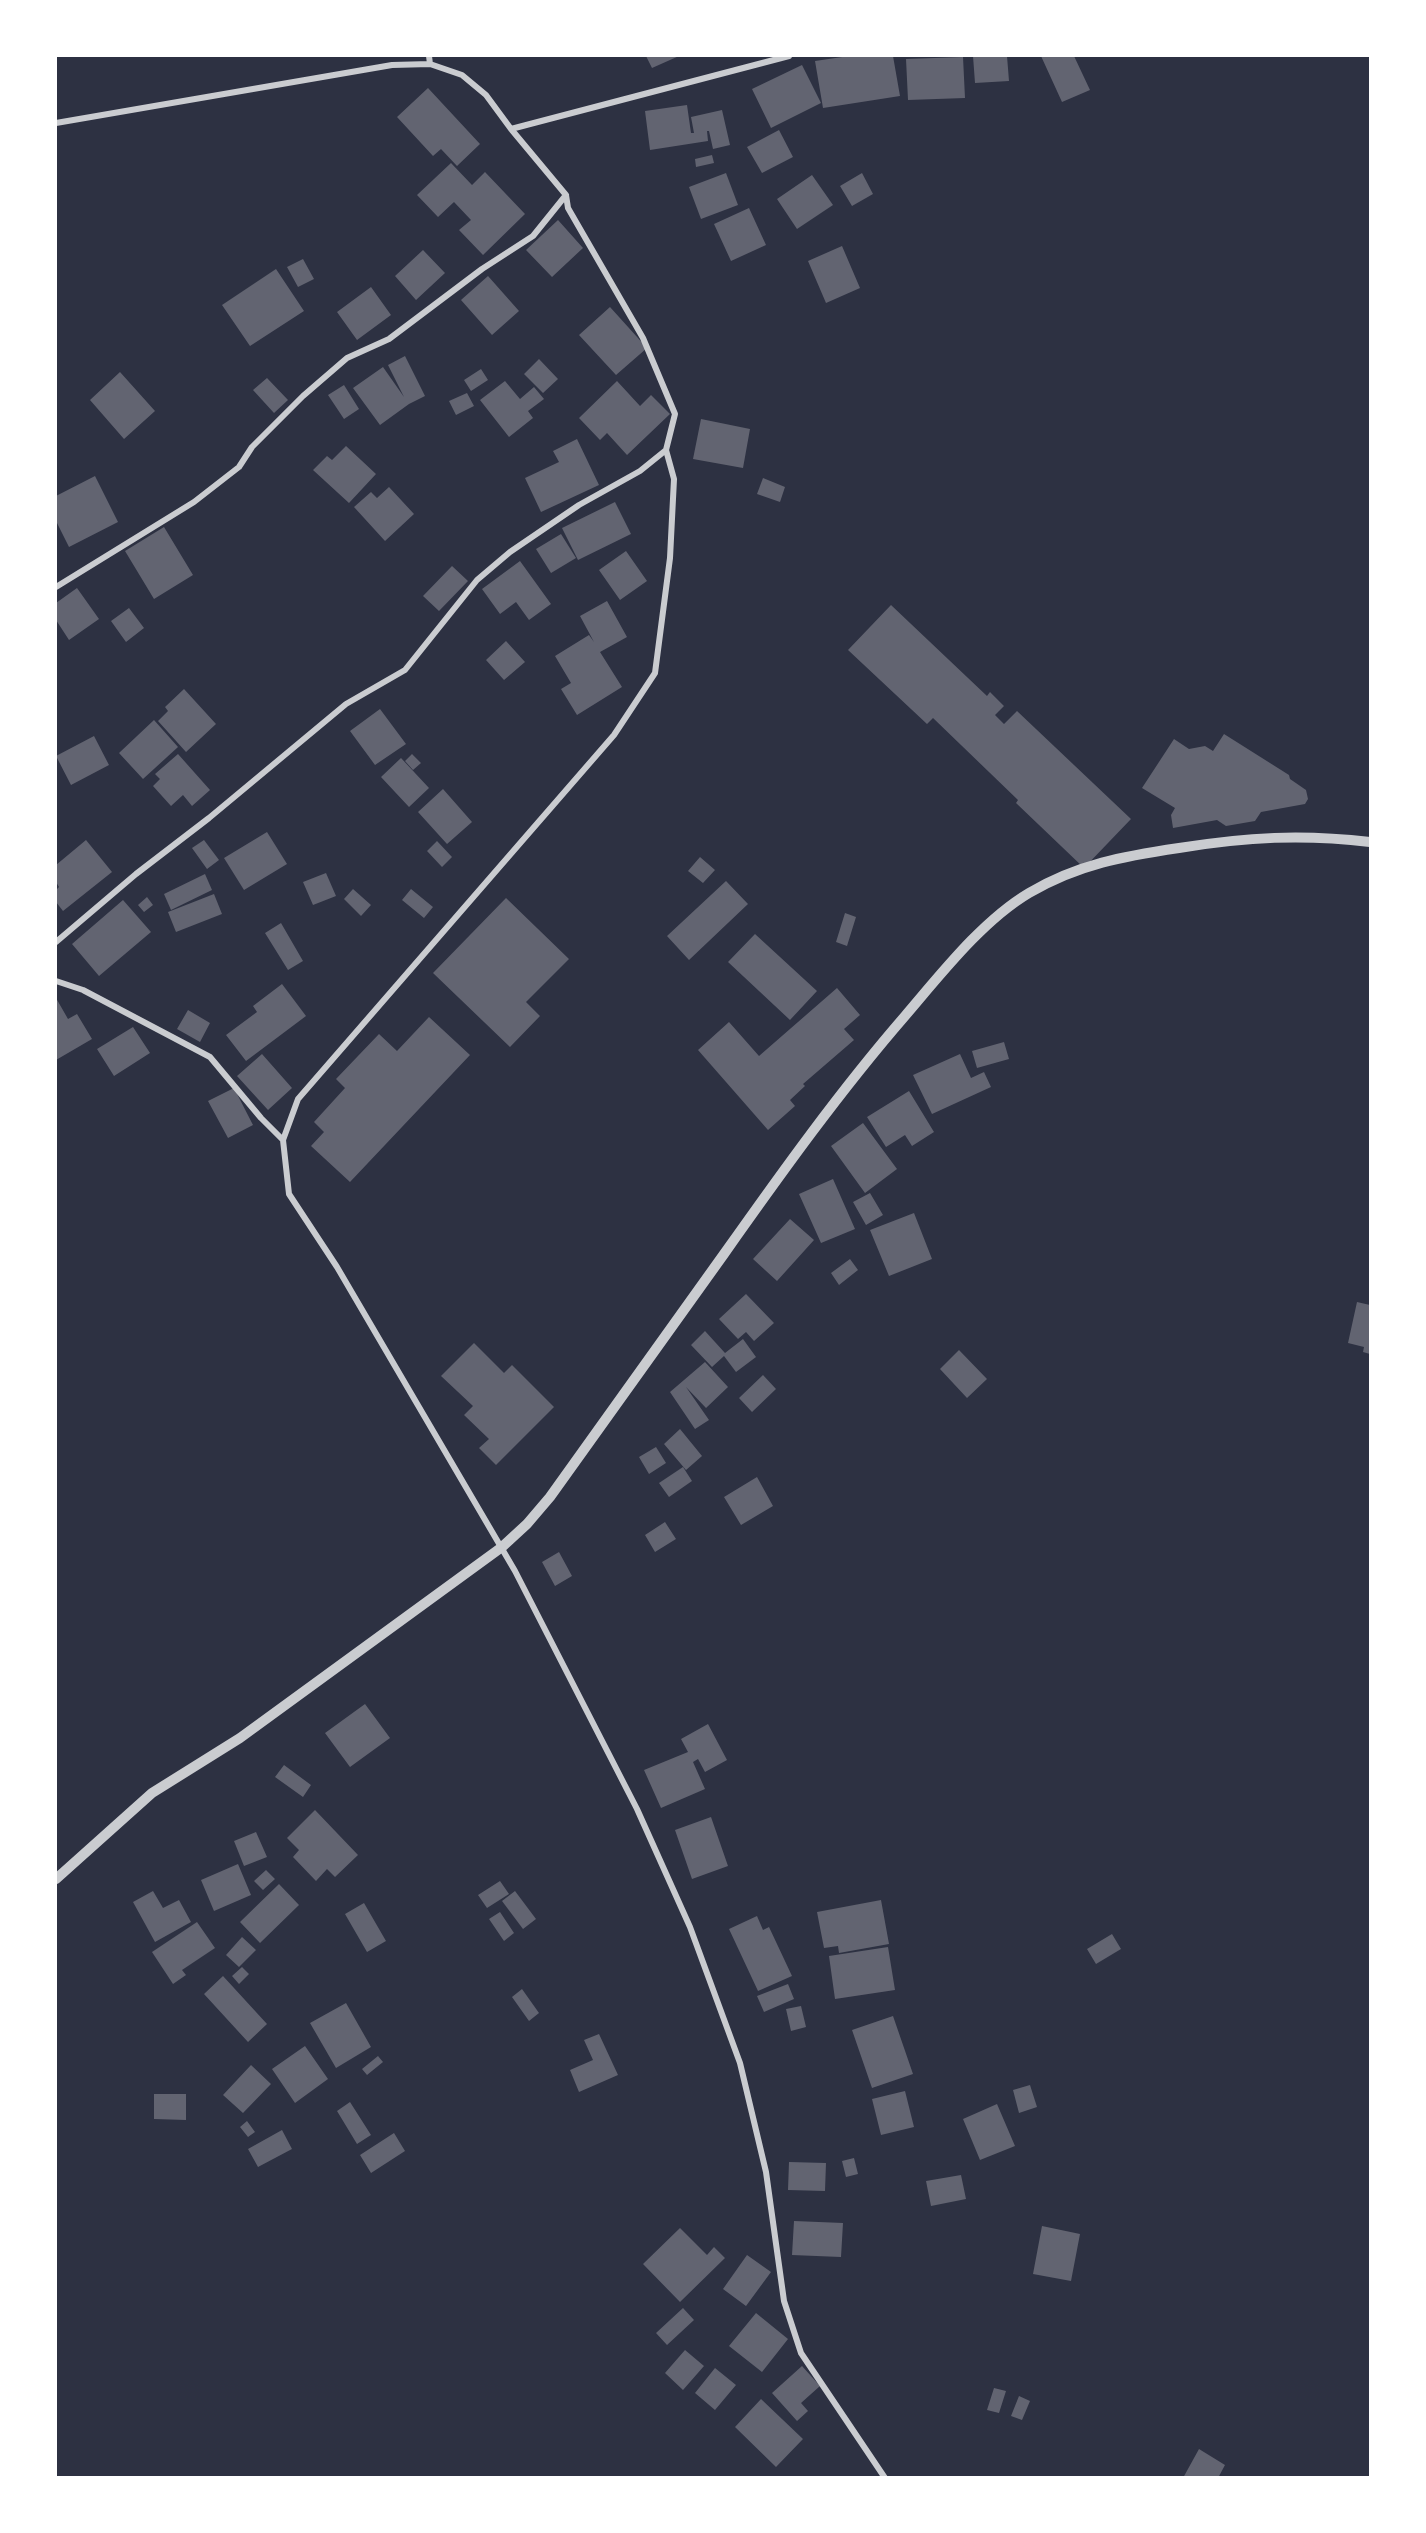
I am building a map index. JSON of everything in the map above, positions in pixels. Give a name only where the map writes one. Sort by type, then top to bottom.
[{"type":"street","points":[[429,56],[430,64]]},
{"type":"street","points":[[511,129],[789,56]]},
{"type":"street","points":[[56,123],[392,65],[430,64],[462,75],[486,95],[566,195],[568,208],[643,338],[675,414],[666,450],[674,479],[670,558],[655,673],[614,735],[298,1099],[283,1140],[290,1194],[337,1267],[502,1547],[637,1809],[693,1937],[740,2063],[766,2172],[784,2301],[801,2354],[885,2478]]},
{"type":"street","points":[[56,587],[194,502],[239,467],[252,447],[303,396],[347,358],[389,339],[482,269],[533,236],[566,195]]},
{"type":"street","points":[[56,942],[136,874],[346,704],[405,670],[477,580],[510,552],[579,505],[640,471],[666,450]]},
{"type":"street","points":[[56,1879],[152,1792],[240,1738],[502,1547],[527,1524],[550,1497],[799,1149],[874,1052],[963,950],[1027,894],[1063,876],[1116,857],[1214,842],[1281,836],[1329,837],[1371,842]]},
{"type":"street","points":[[56,981],[93,995],[210,1057],[261,1118],[283,1140]]},
{"type":"building","points":[[646,56],[679,56],[652,68]]},
{"type":"building","points":[[849,56],[893,56],[900,96],[823,108],[815,61]]},
{"type":"building","points":[[973,56],[1007,56],[1009,81],[975,83]]},
{"type":"building","points":[[1041,56],[1074,56],[1090,90],[1062,102]]},
{"type":"building","points":[[963,57],[965,98],[908,100],[906,59]]},
{"type":"building","points":[[802,65],[821,103],[771,128],[752,89]]},
{"type":"building","points":[[428,88],[480,144],[457,166],[441,149],[433,156],[397,117]]},
{"type":"building","points":[[687,105],[691,133],[694,133],[691,117],[722,110],[730,145],[713,149],[709,131],[707,131],[708,141],[650,150],[645,111]]},
{"type":"building","points":[[779,130],[793,157],[762,173],[747,147]]},
{"type":"building","points":[[712,155],[714,163],[696,167],[695,159]]},
{"type":"building","points":[[451,163],[472,185],[485,172],[525,214],[483,255],[459,230],[471,220],[454,202],[438,217],[417,195]]},
{"type":"building","points":[[726,173],[738,205],[701,219],[689,187]]},
{"type":"building","points":[[862,173],[873,194],[852,206],[840,186]]},
{"type":"building","points":[[812,175],[833,205],[797,229],[777,199]]},
{"type":"building","points":[[749,208],[766,245],[731,261],[714,224]]},
{"type":"building","points":[[558,220],[583,248],[552,277],[526,250]]},
{"type":"building","points":[[842,246],[860,288],[826,303],[808,261]]},
{"type":"building","points":[[423,250],[445,273],[416,300],[395,276]]},
{"type":"building","points":[[303,259],[314,279],[298,287],[287,267]]},
{"type":"building","points":[[276,269],[304,311],[250,346],[222,305]]},
{"type":"building","points":[[488,276],[519,311],[492,335],[461,300]]},
{"type":"building","points":[[371,287],[391,315],[357,340],[337,312]]},
{"type":"building","points":[[610,307],[647,348],[616,375],[579,335]]},
{"type":"building","points":[[405,356],[425,396],[409,404],[380,425],[353,388],[383,367],[404,397],[388,365]]},
{"type":"building","points":[[539,359],[558,379],[543,393],[524,374]]},
{"type":"building","points":[[481,369],[488,380],[471,391],[464,380]]},
{"type":"building","points":[[120,372],[155,411],[124,439],[90,400]]},
{"type":"building","points":[[267,378],[288,400],[274,413],[253,390]]},
{"type":"building","points":[[505,381],[520,399],[534,387],[544,399],[528,411],[533,418],[509,437],[480,400]]},
{"type":"building","points":[[617,381],[640,406],[651,395],[670,414],[627,455],[607,433],[600,440],[579,418]]},
{"type":"building","points":[[344,385],[359,409],[344,419],[328,395]]},
{"type":"building","points":[[467,393],[474,406],[456,415],[449,401]]},
{"type":"building","points":[[701,419],[750,429],[743,468],[693,459]]},
{"type":"building","points":[[577,439],[599,485],[541,512],[525,478],[559,462],[553,451]]},
{"type":"building","points":[[346,446],[376,474],[349,503],[313,470],[327,456],[332,460]]},
{"type":"building","points":[[95,476],[118,522],[69,547],[56,521],[56,496]]},
{"type":"building","points":[[763,478],[785,487],[780,502],[757,494]]},
{"type":"building","points":[[389,487],[414,514],[385,541],[354,507],[371,492],[377,498]]},
{"type":"building","points":[[615,502],[631,534],[578,560],[562,528]]},
{"type":"building","points":[[164,527],[193,575],[154,599],[125,551]]},
{"type":"building","points":[[561,534],[576,558],[551,573],[536,549]]},
{"type":"building","points":[[626,551],[647,581],[620,600],[599,570]]},
{"type":"building","points":[[520,561],[551,604],[529,620],[516,602],[500,614],[482,589]]},
{"type":"building","points":[[452,566],[468,581],[439,611],[423,596]]},
{"type":"building","points":[[77,588],[99,619],[69,640],[56,620],[56,603]]},
{"type":"building","points":[[607,601],[627,637],[600,652],[622,687],[577,715],[561,689],[571,683],[555,656],[589,635],[594,642],[580,616]]},
{"type":"building","points":[[891,605],[987,696],[990,692],[1004,706],[995,715],[1004,724],[1017,711],[1131,819],[1084,868],[1016,803],[1018,800],[933,718],[927,724],[848,650]]},
{"type":"building","points":[[129,608],[144,628],[126,642],[111,621]]},
{"type":"building","points":[[506,641],[525,662],[504,680],[486,660]]},
{"type":"building","points":[[184,689],[216,724],[186,752],[158,721],[168,711],[165,707]]},
{"type":"building","points":[[380,709],[406,744],[375,765],[350,731]]},
{"type":"building","points":[[154,720],[178,747],[143,779],[119,753]]},
{"type":"building","points":[[1224,734],[1289,775],[1290,779],[1306,790],[1308,799],[1305,804],[1261,812],[1255,821],[1226,826],[1217,820],[1173,828],[1171,815],[1175,808],[1142,788],[1174,739],[1189,749],[1205,746],[1213,751]]},
{"type":"building","points":[[94,736],[109,765],[71,785],[56,756]]},
{"type":"building","points":[[178,754],[210,790],[192,806],[183,795],[171,806],[153,786],[160,779],[155,774]]},
{"type":"building","points":[[412,754],[421,763],[413,770],[405,761]]},
{"type":"building","points":[[401,758],[429,788],[409,807],[381,777]]},
{"type":"building","points":[[443,789],[472,822],[447,844],[418,812]]},
{"type":"building","points":[[267,832],[287,864],[244,890],[224,858]]},
{"type":"building","points":[[86,840],[112,872],[63,911],[56,902],[56,890],[59,887],[56,882],[56,865]]},
{"type":"building","points":[[204,840],[219,860],[207,869],[192,848]]},
{"type":"building","points":[[437,841],[452,857],[442,867],[427,851]]},
{"type":"building","points":[[700,857],[715,870],[703,883],[688,871]]},
{"type":"building","points":[[326,873],[336,896],[313,905],[303,882]]},
{"type":"building","points":[[205,874],[212,890],[171,910],[164,894]]},
{"type":"building","points":[[726,881],[748,904],[689,960],[667,936]]},
{"type":"building","points":[[353,889],[371,905],[361,916],[344,899]]},
{"type":"building","points":[[411,889],[433,907],[424,918],[402,900]]},
{"type":"building","points":[[214,894],[222,914],[176,932],[168,912]]},
{"type":"building","points":[[147,897],[153,905],[144,912],[138,905]]},
{"type":"building","points":[[506,898],[569,959],[526,1002],[540,1016],[510,1047],[433,973]]},
{"type":"building","points":[[123,900],[151,932],[99,976],[72,944]]},
{"type":"building","points":[[845,913],[856,917],[847,946],[836,942]]},
{"type":"building","points":[[281,923],[303,961],[288,970],[265,933]]},
{"type":"building","points":[[755,934],[817,991],[790,1020],[728,962]]},
{"type":"building","points":[[282,984],[306,1016],[246,1061],[226,1035],[257,1012],[253,1006]]},
{"type":"building","points":[[837,988],[860,1015],[844,1029],[854,1040],[803,1084],[805,1086],[790,1100],[795,1106],[768,1130],[698,1050],[729,1022],[759,1056]]},
{"type":"building","points":[[56,998],[68,1019],[77,1014],[92,1039],[56,1060]]},
{"type":"building","points":[[188,1010],[210,1023],[200,1042],[177,1029]]},
{"type":"building","points":[[429,1017],[470,1055],[350,1182],[311,1146],[324,1132],[314,1122],[345,1088],[336,1079],[379,1034],[397,1051]]},
{"type":"building","points":[[133,1027],[150,1053],[114,1076],[97,1049]]},
{"type":"building","points":[[1004,1042],[1009,1059],[977,1068],[972,1051]]},
{"type":"building","points":[[262,1054],[292,1088],[268,1110],[237,1076]]},
{"type":"building","points":[[960,1054],[971,1078],[984,1072],[991,1087],[932,1114],[913,1075]]},
{"type":"building","points":[[234,1088],[253,1125],[228,1138],[208,1101]]},
{"type":"building","points":[[909,1091],[934,1132],[912,1146],[905,1135],[886,1147],[867,1117]]},
{"type":"building","points":[[863,1123],[897,1169],[865,1193],[831,1146]]},
{"type":"building","points":[[833,1179],[855,1229],[821,1243],[799,1194]]},
{"type":"building","points":[[870,1193],[883,1215],[866,1225],[853,1202]]},
{"type":"building","points":[[914,1213],[932,1259],[889,1276],[870,1230]]},
{"type":"building","points":[[790,1219],[814,1240],[777,1281],[753,1259]]},
{"type":"building","points":[[850,1259],[858,1270],[839,1285],[831,1273]]},
{"type":"building","points":[[746,1294],[774,1323],[754,1341],[746,1332],[738,1339],[719,1319]]},
{"type":"building","points":[[1357,1302],[1370,1305],[1370,1354],[1363,1352],[1364,1347],[1348,1343]]},
{"type":"building","points":[[705,1331],[725,1353],[743,1339],[756,1357],[736,1372],[724,1356],[712,1367],[691,1345]]},
{"type":"building","points":[[474,1343],[504,1373],[512,1365],[554,1407],[496,1465],[479,1448],[489,1439],[464,1415],[473,1406],[441,1376]]},
{"type":"building","points":[[959,1350],[987,1379],[967,1398],[940,1369]]},
{"type":"building","points":[[705,1362],[728,1387],[706,1408],[686,1387],[709,1420],[695,1429],[670,1392]]},
{"type":"building","points":[[763,1375],[776,1389],[752,1412],[739,1398]]},
{"type":"building","points":[[680,1429],[702,1456],[686,1470],[664,1444]]},
{"type":"building","points":[[656,1447],[666,1463],[649,1474],[639,1457]]},
{"type":"building","points":[[683,1467],[692,1481],[669,1497],[659,1483]]},
{"type":"building","points":[[757,1477],[773,1506],[741,1525],[724,1497]]},
{"type":"building","points":[[665,1522],[676,1539],[655,1552],[645,1535]]},
{"type":"building","points":[[559,1552],[572,1576],[555,1586],[542,1562]]},
{"type":"building","points":[[365,1704],[390,1738],[350,1767],[325,1733]]},
{"type":"building","points":[[708,1724],[727,1760],[705,1772],[698,1759],[693,1762],[705,1789],[661,1808],[644,1770],[688,1752],[681,1739]]},
{"type":"building","points":[[284,1765],[311,1785],[303,1797],[275,1777]]},
{"type":"building","points":[[315,1810],[358,1855],[335,1877],[327,1869],[316,1881],[293,1857],[299,1850],[287,1838]]},
{"type":"building","points":[[711,1817],[728,1866],[692,1879],[675,1830]]},
{"type":"building","points":[[256,1832],[267,1857],[244,1866],[234,1841]]},
{"type":"building","points":[[238,1864],[251,1895],[214,1911],[201,1880]]},
{"type":"building","points":[[266,1870],[275,1879],[263,1890],[254,1881]]},
{"type":"building","points":[[500,1881],[509,1894],[487,1908],[478,1895]]},
{"type":"building","points":[[279,1884],[299,1905],[260,1943],[240,1922]]},
{"type":"building","points":[[153,1891],[163,1908],[179,1900],[191,1922],[155,1942],[133,1902]]},
{"type":"building","points":[[515,1891],[536,1919],[523,1929],[502,1901]]},
{"type":"building","points":[[881,1900],[889,1944],[839,1953],[838,1946],[824,1948],[817,1912]]},
{"type":"building","points":[[364,1903],[386,1941],[367,1952],[345,1914]]},
{"type":"building","points":[[500,1912],[514,1933],[504,1941],[489,1919]]},
{"type":"building","points":[[757,1916],[763,1930],[769,1927],[792,1976],[758,1991],[729,1929]]},
{"type":"building","points":[[197,1922],[215,1948],[182,1970],[186,1975],[173,1984],[152,1952]]},
{"type":"building","points":[[1112,1934],[1121,1949],[1096,1964],[1087,1949]]},
{"type":"building","points":[[242,1937],[256,1950],[239,1967],[226,1955]]},
{"type":"building","points":[[888,1947],[895,1990],[835,1999],[829,1956]]},
{"type":"building","points":[[242,1967],[249,1974],[239,1984],[232,1976]]},
{"type":"building","points":[[223,1976],[267,2024],[248,2042],[204,1994]]},
{"type":"building","points":[[788,1984],[794,1999],[764,2012],[757,1996]]},
{"type":"building","points":[[522,1989],[539,2013],[529,2021],[512,1997]]},
{"type":"building","points":[[346,2003],[371,2047],[336,2068],[310,2023]]},
{"type":"building","points":[[801,2006],[806,2027],[791,2031],[786,2009]]},
{"type":"building","points":[[893,2016],[913,2074],[872,2088],[852,2030]]},
{"type":"building","points":[[599,2034],[618,2075],[579,2092],[570,2070],[593,2060],[584,2040]]},
{"type":"building","points":[[305,2046],[328,2079],[295,2103],[272,2069]]},
{"type":"building","points":[[378,2056],[383,2062],[367,2075],[362,2069]]},
{"type":"building","points":[[251,2065],[271,2084],[243,2113],[223,2095]]},
{"type":"building","points":[[1030,2085],[1037,2107],[1019,2113],[1013,2090]]},
{"type":"building","points":[[905,2091],[914,2127],[881,2135],[872,2099]]},
{"type":"building","points":[[154,2094],[186,2094],[186,2120],[154,2119]]},
{"type":"building","points":[[350,2102],[371,2135],[357,2144],[337,2111]]},
{"type":"building","points":[[997,2104],[1015,2146],[980,2160],[963,2119]]},
{"type":"building","points":[[247,2121],[255,2132],[248,2137],[240,2127]]},
{"type":"building","points":[[282,2130],[292,2149],[258,2167],[248,2149]]},
{"type":"building","points":[[394,2133],[405,2151],[371,2173],[360,2155]]},
{"type":"building","points":[[854,2158],[858,2174],[846,2177],[842,2161]]},
{"type":"building","points":[[789,2162],[826,2163],[825,2191],[788,2190]]},
{"type":"building","points":[[961,2175],[966,2199],[931,2206],[926,2181]]},
{"type":"building","points":[[794,2221],[843,2223],[841,2257],[792,2255]]},
{"type":"building","points":[[1042,2226],[1080,2234],[1071,2281],[1033,2274]]},
{"type":"building","points":[[680,2228],[707,2255],[714,2247],[725,2258],[680,2302],[643,2264]]},
{"type":"building","points":[[747,2255],[771,2272],[746,2306],[723,2289]]},
{"type":"building","points":[[683,2308],[694,2320],[667,2345],[656,2333]]},
{"type":"building","points":[[756,2313],[788,2339],[762,2372],[729,2346]]},
{"type":"building","points":[[685,2350],[704,2366],[683,2390],[665,2373]]},
{"type":"building","points":[[802,2366],[820,2386],[801,2403],[808,2411],[797,2421],[772,2393]]},
{"type":"building","points":[[715,2368],[736,2385],[715,2410],[695,2393]]},
{"type":"building","points":[[994,2388],[1006,2391],[999,2413],[987,2410]]},
{"type":"building","points":[[1019,2396],[1030,2401],[1022,2420],[1011,2416]]},
{"type":"building","points":[[761,2399],[803,2439],[776,2467],[735,2427]]},
{"type":"building","points":[[1199,2449],[1225,2465],[1218,2478],[1183,2478]]}]
